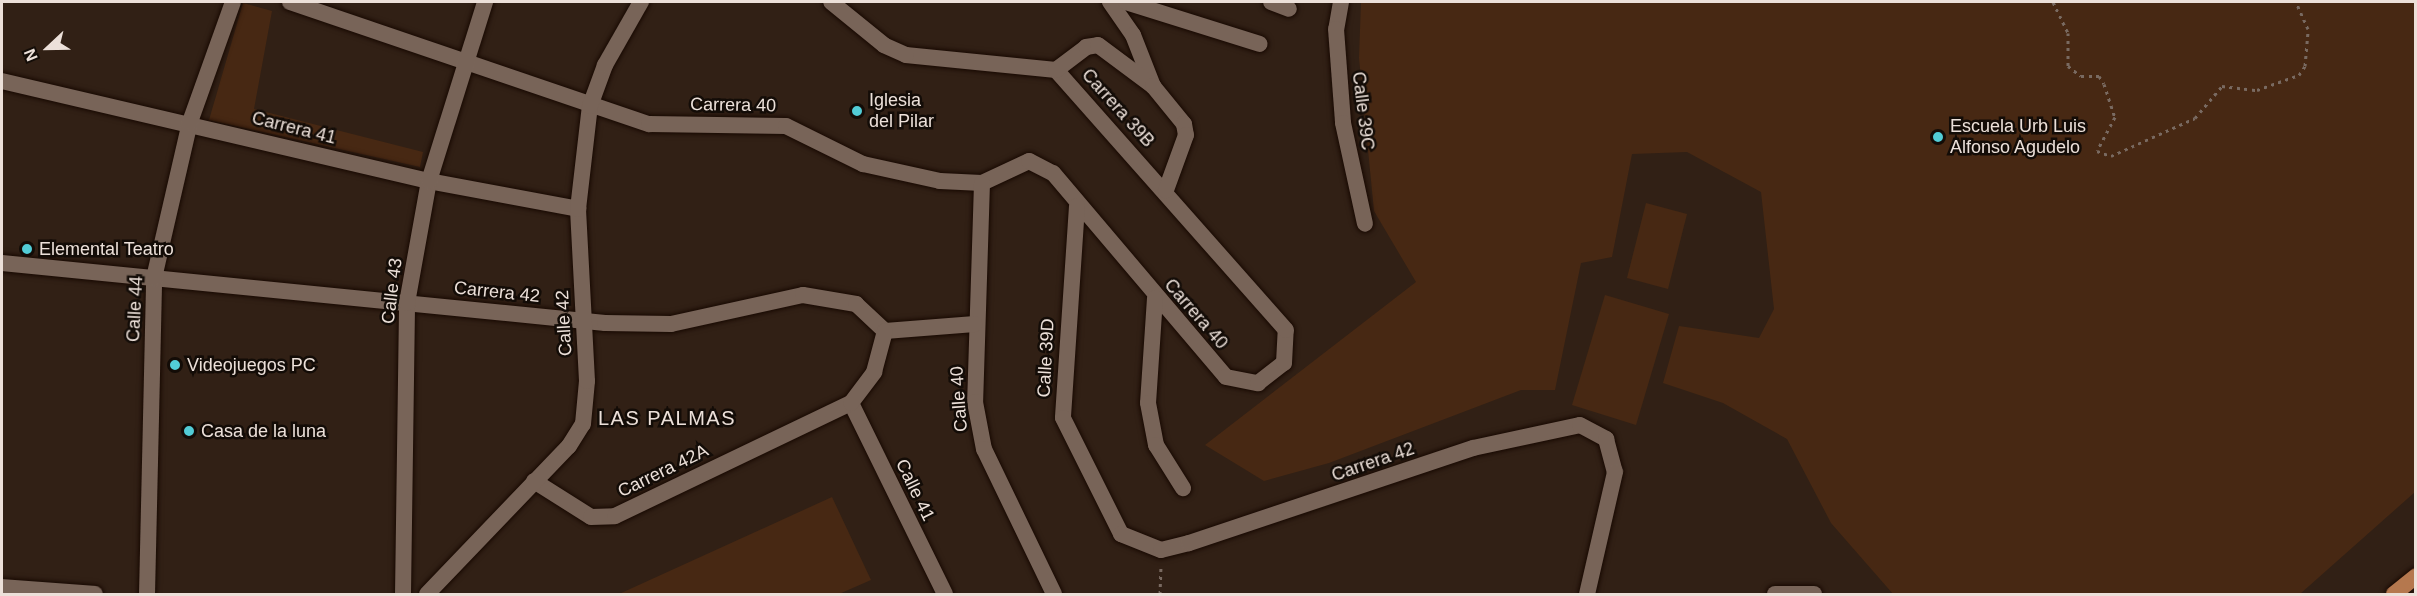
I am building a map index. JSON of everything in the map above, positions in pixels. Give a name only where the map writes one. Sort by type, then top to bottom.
[{"type":"main road","points":[[2394,594],[2415,576]]},
{"type":"street","name":"Calle 44","points":[[147,594],[154,278],[190,122],[233,2]]},
{"type":"street","name":"Carrera 40","points":[[290,2],[466,59],[590,106],[649,124],[786,126],[863,164],[982,183],[1029,160],[1053,173],[1077,206],[1226,377]]},
{"type":"street","name":"Calle 43","points":[[403,594],[407,303],[429,181],[485,2]]},
{"type":"street","name":"Calle 42","points":[[427,594],[534,481],[583,424],[583,320],[578,209],[590,106],[605,65],[641,2]]},
{"type":"street","name":"Carrera 39B","points":[[831,2],[884,45],[906,55],[1056,70],[1166,190],[1286,330],[1284,363],[1273,376],[1241,384],[1226,377]]},
{"type":"street","points":[[1110,2],[1133,35],[1153,86]]},
{"type":"street","points":[[1125,2],[1260,45]]},
{"type":"street","points":[[1271,2],[1289,9]]},
{"type":"street","name":"Calle 39C","points":[[1341,2],[1336,29],[1343,123],[1365,224]]},
{"type":"street","points":[[1056,70],[1098,45],[1153,86],[1184,124],[1185,149],[1166,190]]},
{"type":"street","name":"Carrera 41","points":[[2,81],[190,122],[429,181],[578,209]]},
{"type":"street","name":"Calle 40","points":[[982,183],[975,324],[975,402],[984,449],[1054,594]]},
{"type":"street","name":"Calle 39D","points":[[1077,206],[1063,418],[1121,534],[1161,550]]},
{"type":"street","name":"Carrera 42","points":[[2,263],[583,320],[672,324],[803,295],[856,304],[885,331]]},
{"type":"street","points":[[1155,297],[1148,403],[1156,445],[1183,488]]},
{"type":"street","points":[[885,331],[975,324]]},
{"type":"street","name":"Carrera 42A","points":[[534,481],[591,517],[615,516],[851,403],[874,372],[885,331]]},
{"type":"street","name":"Calle 41","points":[[851,403],[945,594]]},
{"type":"street","name":"Carrera 42","points":[[1161,550],[1473,448],[1580,425],[1606,439],[1615,471],[1587,594]]},
{"type":"street","points":[[2,587],[95,594]]},
{"type":"street","points":[[1784,593],[1814,594]]},
{"type":"path","points":[[2053,2],[2068,33],[2068,66],[2081,76],[2098,76],[2104,84],[2115,117],[2097,151],[2111,156],[2195,118],[2222,86],[2257,90],[2299,75],[2305,66],[2308,29],[2296,2]]},
{"type":"path","points":[[1160,594],[1161,550]]},
{"type":"shaded area","points":[[1361,2],[2415,2],[2415,492],[2300,594],[1893,594],[1831,523],[1787,439],[1723,403],[1663,383],[1679,326],[1759,338],[1774,309],[1761,192],[1687,152],[1632,154],[1612,257],[1581,263],[1555,390],[1521,390],[1329,463],[1264,481],[1205,445],[1416,282],[1374,211],[1359,58]]},
{"type":"shaded area","points":[[243,3],[272,11],[254,109],[423,152],[420,167],[209,120]]},
{"type":"shaded area","points":[[1646,203],[1687,214],[1668,289],[1627,278]]},
{"type":"shaded area","points":[[1605,295],[1669,314],[1636,425],[1572,405]]},
{"type":"shaded area","points":[[832,497],[871,580],[839,594],[619,594]]},
{"type":"place","name":"Iglesia del Pilar","points":[[857,111]]},
{"type":"place","name":"Escuela Urb Luis Alfonso Agudelo","points":[[1938,137]]},
{"type":"place","name":"Elemental Teatro","points":[[27,249]]},
{"type":"place","name":"Videojuegos PC","points":[[175,365]]},
{"type":"place","name":"Casa de la luna","points":[[189,431]]},
{"type":"district","name":"LAS PALMAS","points":[[667,418]]}]
